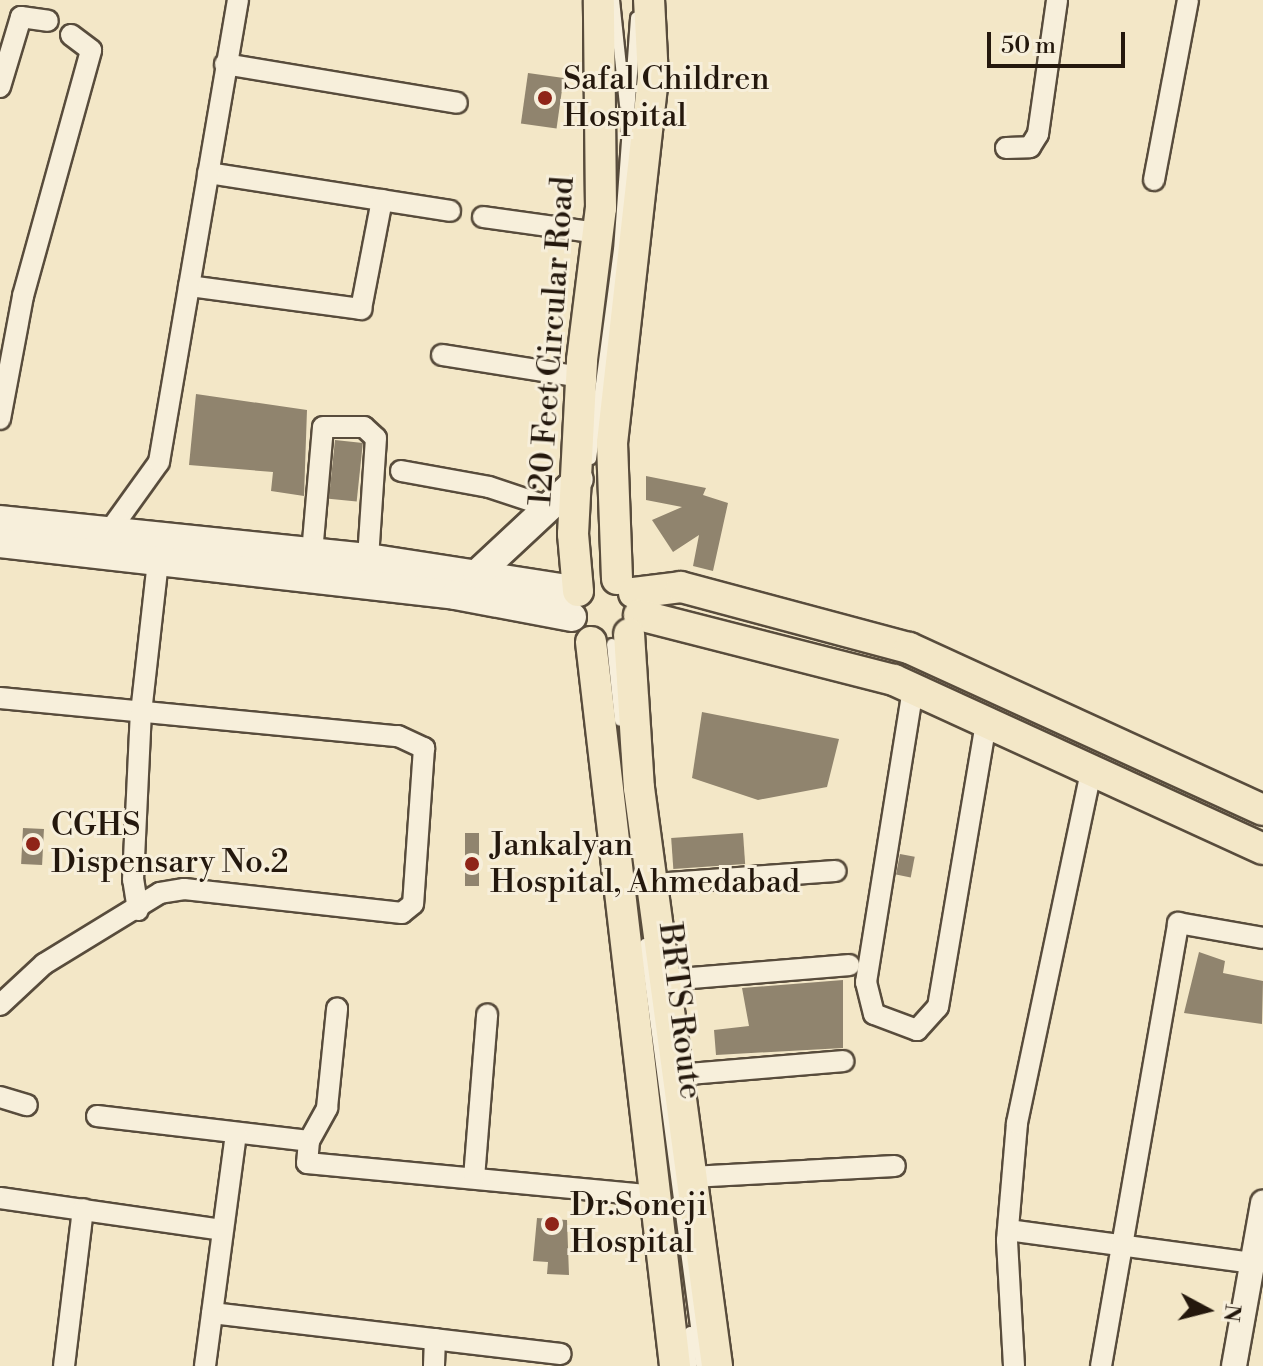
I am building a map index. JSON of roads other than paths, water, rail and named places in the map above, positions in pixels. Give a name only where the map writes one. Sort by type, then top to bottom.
[{"type":"main road","name":"120 Feet Circular Road","points":[[575,604],[585,470],[581,377],[598,233],[599,0]]},
{"type":"main road","name":"120 Feet Circular Road","points":[[621,618],[612,443],[651,92],[649,0]]},
{"type":"main road","points":[[477,574],[585,470]]},
{"type":"main road","points":[[0,520],[368,558],[477,574],[621,618],[913,689],[1092,768],[1263,849]]},
{"type":"main road","points":[[0,543],[523,604],[575,604]]},
{"type":"main road","points":[[575,604],[596,578],[621,618],[639,788],[668,980],[717,1366]]},
{"type":"main road","points":[[621,618],[681,587],[909,648],[1263,810]]},
{"type":"main road","points":[[621,618],[656,1196],[675,1366]]},
{"type":"street","points":[[1006,148],[1030,147],[1038,134],[1057,0]]},
{"type":"street","points":[[1154,180],[1188,0]]},
{"type":"street","points":[[108,533],[159,462],[208,173],[231,2]]},
{"type":"street","points":[[0,87],[21,17],[48,21]]},
{"type":"street","points":[[0,419],[23,296],[91,50],[71,35]]},
{"type":"street","points":[[225,64],[457,103]]},
{"type":"street","points":[[208,173],[450,211]]},
{"type":"street","points":[[189,286],[361,309],[382,200]]},
{"type":"street","points":[[483,217],[598,233]]},
{"type":"street","points":[[442,355],[581,377]]},
{"type":"street","points":[[312,553],[323,427],[364,427],[376,438],[368,558]]},
{"type":"street","points":[[401,471],[489,487],[549,507]]},
{"type":"street","points":[[138,910],[133,880],[141,713],[158,561]]},
{"type":"street","points":[[913,689],[866,982],[874,1014],[917,1030],[938,1007],[986,723]]},
{"type":"street","points":[[0,698],[398,736],[424,748],[413,904],[402,913],[184,889],[138,910],[44,964],[0,1005]]},
{"type":"street","points":[[1014,1366],[1008,1230],[1017,1123],[1092,768]]},
{"type":"street","points":[[654,884],[836,871]]},
{"type":"street","points":[[1101,1366],[1178,923],[1263,938]]},
{"type":"street","points":[[668,980],[849,965]]},
{"type":"street","points":[[337,1009],[327,1108],[309,1141],[307,1163],[656,1196]]},
{"type":"street","points":[[474,1178],[487,1015]]},
{"type":"street","points":[[678,1075],[843,1061]]},
{"type":"street","points":[[0,1097],[27,1105]]},
{"type":"street","points":[[97,1116],[309,1141]]},
{"type":"street","points":[[205,1366],[236,1133]]},
{"type":"street","points":[[691,1177],[895,1166]]},
{"type":"street","points":[[0,1198],[222,1230]]},
{"type":"street","points":[[1234,1366],[1258,1257],[1263,1203]]},
{"type":"street","points":[[64,1366],[83,1209]]},
{"type":"street","points":[[1008,1230],[1120,1245],[1258,1257]]},
{"type":"street","points":[[212,1313],[561,1354]]},
{"type":"street","points":[[434,1366],[435,1339]]},
{"type":"lane","points":[[614,0],[628,135]]},
{"type":"lane","points":[[585,470],[628,135],[635,0]]},
{"type":"lane","name":"BRTS Route","points":[[621,618],[688,1290]]},
{"type":"lane","points":[[688,1290],[691,1366]]},
{"type":"lane","points":[[688,1290],[701,1366]]},
{"type":"place","name":"Safal Children Hospital","points":[[545,98]]},
{"type":"place","name":"CGHS Dispensary No.2","points":[[33,844]]},
{"type":"place","name":"Jankalyan Hospital, Ahmedabad","points":[[472,864]]},
{"type":"place","name":"Dr.Soneji Hospital","points":[[552,1224]]}]
